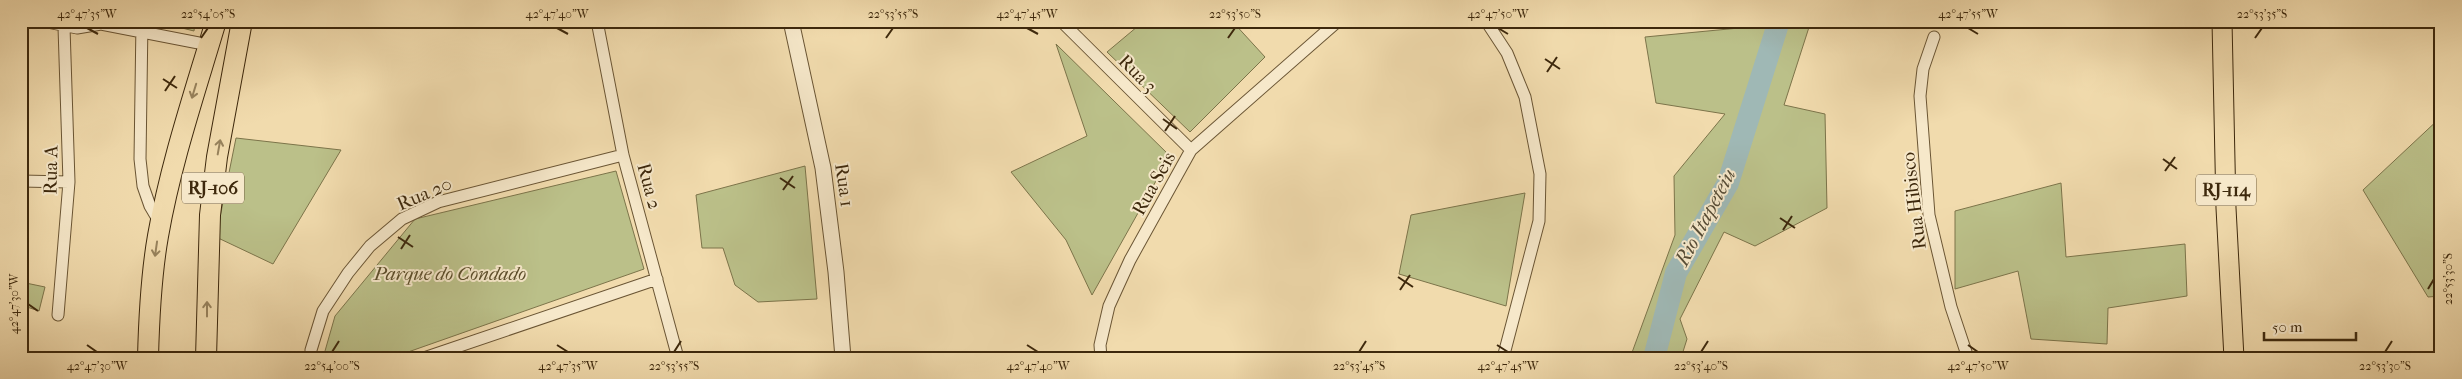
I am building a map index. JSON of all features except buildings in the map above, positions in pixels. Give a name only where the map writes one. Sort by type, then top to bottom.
[{"type":"highway","name":"RJ-106","points":[[148,358],[150,302],[160,223],[183,127],[216,21]]},
{"type":"highway","name":"RJ-106","points":[[206,358],[210,215],[217,157],[242,21]]},
{"type":"main road","name":"RJ-114","points":[[2222,21],[2226,208],[2234,358]]},
{"type":"street","points":[[42,21],[64,26],[87,28],[98,23],[142,26],[209,45]]},
{"type":"street","name":"Rua 2","points":[[597,21],[624,155],[678,358]]},
{"type":"street","name":"Rua 1","points":[[791,21],[823,168],[836,272],[843,358]]},
{"type":"street","name":"Rua 3","points":[[1061,21],[1191,150]]},
{"type":"street","name":"Rua Seis","points":[[1101,358],[1100,345],[1109,306],[1130,260],[1191,150],[1338,21]]},
{"type":"street","points":[[1486,21],[1507,53],[1525,97],[1540,174],[1539,221],[1503,358]]},
{"type":"street","name":"Rua A","points":[[58,314],[69,182],[64,26]]},
{"type":"street","points":[[142,26],[140,159],[144,186],[150,206],[160,223]]},
{"type":"street","name":"Rua Hibisco","points":[[1934,37],[1923,69],[1920,96],[1930,215],[1951,307],[1968,358]]},
{"type":"street","name":"Rua 20","points":[[311,358],[311,350],[323,311],[348,273],[370,246],[402,219],[438,202],[624,155]]},
{"type":"street","points":[[21,181],[69,182]]},
{"type":"street","points":[[424,358],[657,279]]},
{"type":"green space","points":[[154,21],[195,21],[194,31]]},
{"type":"green space","points":[[1144,21],[1232,21],[1265,57],[1190,132],[1107,52]]},
{"type":"green space","points":[[1741,21],[1811,21],[1784,105],[1825,114],[1827,208],[1755,246],[1724,232],[1680,319],[1687,339],[1681,358],[1630,358],[1675,235],[1674,176],[1725,114],[1656,103],[1645,37],[1739,28]]},
{"type":"green space","points":[[1056,44],[1170,156],[1092,295],[1066,240],[1011,172],[1087,136]]},
{"type":"green space","points":[[2441,117],[2441,296],[2428,297],[2363,190]]},
{"type":"green space","points":[[236,138],[341,150],[273,264],[216,237]]},
{"type":"green space","points":[[805,166],[817,299],[758,302],[735,285],[723,248],[702,248],[696,195]]},
{"type":"green space","name":"Parque do Condado","points":[[616,171],[644,269],[391,358],[323,358],[335,316],[415,219]]},
{"type":"green space","points":[[2061,183],[2066,257],[2185,244],[2187,296],[2108,308],[2107,344],[2031,339],[2018,271],[1955,289],[1955,211]]},
{"type":"green space","points":[[1525,193],[1506,306],[1399,274],[1411,215]]},
{"type":"green space","points":[[21,282],[45,287],[39,311],[21,305]]},
{"type":"waterway","name":"Rio Itapeteiu","points":[[1654,358],[1676,273],[1728,183],[1779,21]]}]
